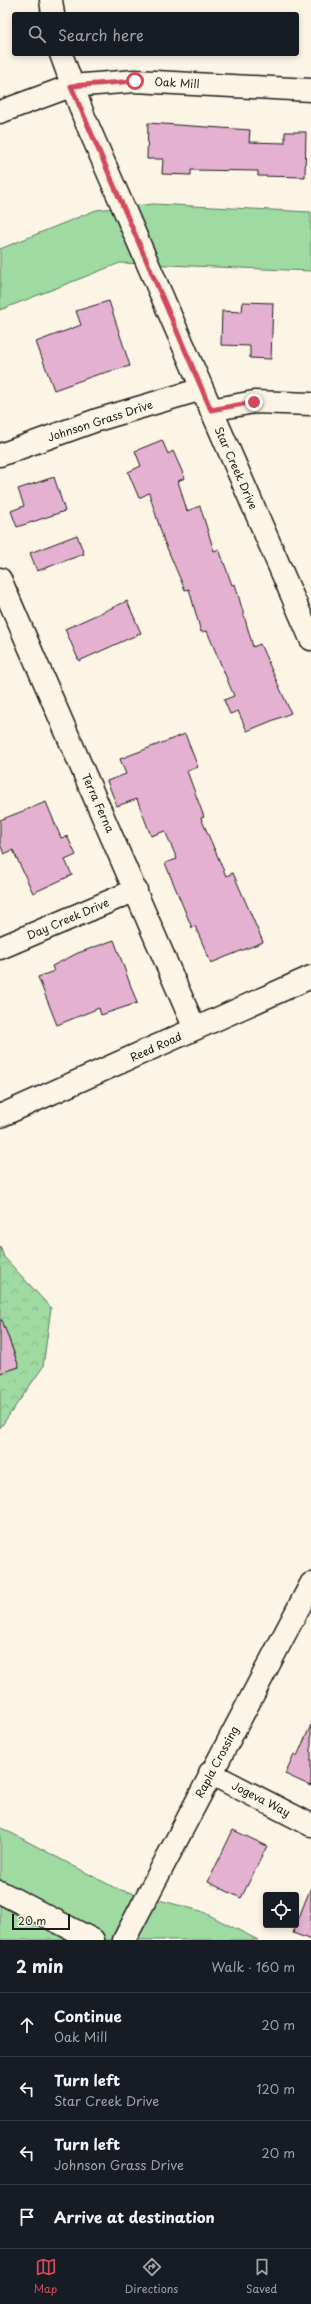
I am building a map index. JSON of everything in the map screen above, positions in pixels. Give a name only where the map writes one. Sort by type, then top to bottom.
[{"type":"street","points":[[51,0],[53,12]]},
{"type":"street","name":"Star Creek Drive","points":[[62,56],[71,86],[311,639]]},
{"type":"street","name":"Oak Mill","points":[[0,112],[71,86],[135,81],[311,90]]},
{"type":"street","name":"Johnson Grass Drive","points":[[0,455],[97,420],[202,389]]},
{"type":"street","points":[[211,410],[254,402],[311,404]]},
{"type":"street","name":"Terra Ferna","points":[[0,578],[195,1029]]},
{"type":"street","name":"Day Creek Drive","points":[[0,948],[136,890]]},
{"type":"street","name":"Reed Road","points":[[0,1116],[311,977]]},
{"type":"street","name":"Rapla Crossing","points":[[124,1940],[210,1773],[311,1584]]},
{"type":"street","name":"Jogeva Way","points":[[210,1773],[311,1825]]},
{"type":"street","points":[[0,1892],[93,1940]]},
{"type":"green space","points":[[153,204],[311,212],[311,271],[120,263],[0,310],[0,249],[96,210]]},
{"type":"green space","points":[[0,1246],[4,1257],[51,1308],[43,1367],[0,1428],[0,1373],[19,1367],[7,1333],[0,1335]]},
{"type":"green space","points":[[0,1827],[117,1889],[201,1911],[258,1940],[0,1940]]},
{"type":"building","points":[[148,123],[250,130],[249,142],[285,143],[285,132],[306,132],[305,177],[258,176],[258,171],[191,170],[191,175],[162,174],[163,159],[147,159]]},
{"type":"building","points":[[109,301],[130,366],[96,375],[54,390],[36,342],[81,325],[76,311]]},
{"type":"building","points":[[243,302],[273,303],[271,359],[250,358],[250,346],[221,345],[222,311],[242,312]]},
{"type":"building","points":[[162,440],[168,454],[173,451],[185,478],[178,481],[187,511],[200,506],[214,551],[219,549],[232,585],[235,584],[253,647],[260,644],[291,713],[247,731],[238,711],[230,714],[224,700],[234,696],[207,631],[201,632],[189,589],[185,590],[164,541],[149,493],[139,498],[128,472],[141,466],[135,451]]},
{"type":"building","points":[[54,477],[65,511],[17,527],[11,511],[24,506],[18,489]]},
{"type":"building","points":[[77,535],[84,554],[37,571],[30,553]]},
{"type":"building","points":[[127,601],[141,633],[79,661],[65,629]]},
{"type":"building","points":[[185,734],[198,767],[187,771],[204,817],[201,818],[226,876],[233,873],[263,942],[211,963],[195,926],[192,928],[165,863],[177,859],[165,831],[151,836],[137,799],[117,806],[107,781],[126,774],[120,759]]},
{"type":"building","points":[[46,802],[61,838],[67,836],[76,855],[65,860],[72,875],[33,893],[13,850],[4,854],[0,844],[0,820]]},
{"type":"building","points":[[114,940],[137,1003],[101,1015],[99,1008],[57,1025],[38,977],[54,971],[52,966],[78,953]]},
{"type":"building","points":[[0,1320],[2,1320],[19,1367],[0,1373]]},
{"type":"building","points":[[311,1725],[311,1786],[285,1774],[294,1754],[297,1756]]},
{"type":"building","points":[[233,1830],[267,1846],[241,1898],[208,1882]]},
{"type":"building","points":[[311,1889],[311,1940],[293,1933],[295,1928],[299,1928],[299,1917]]},
{"type":"route","points":[[135,81],[71,86],[211,410],[254,402]]}]
